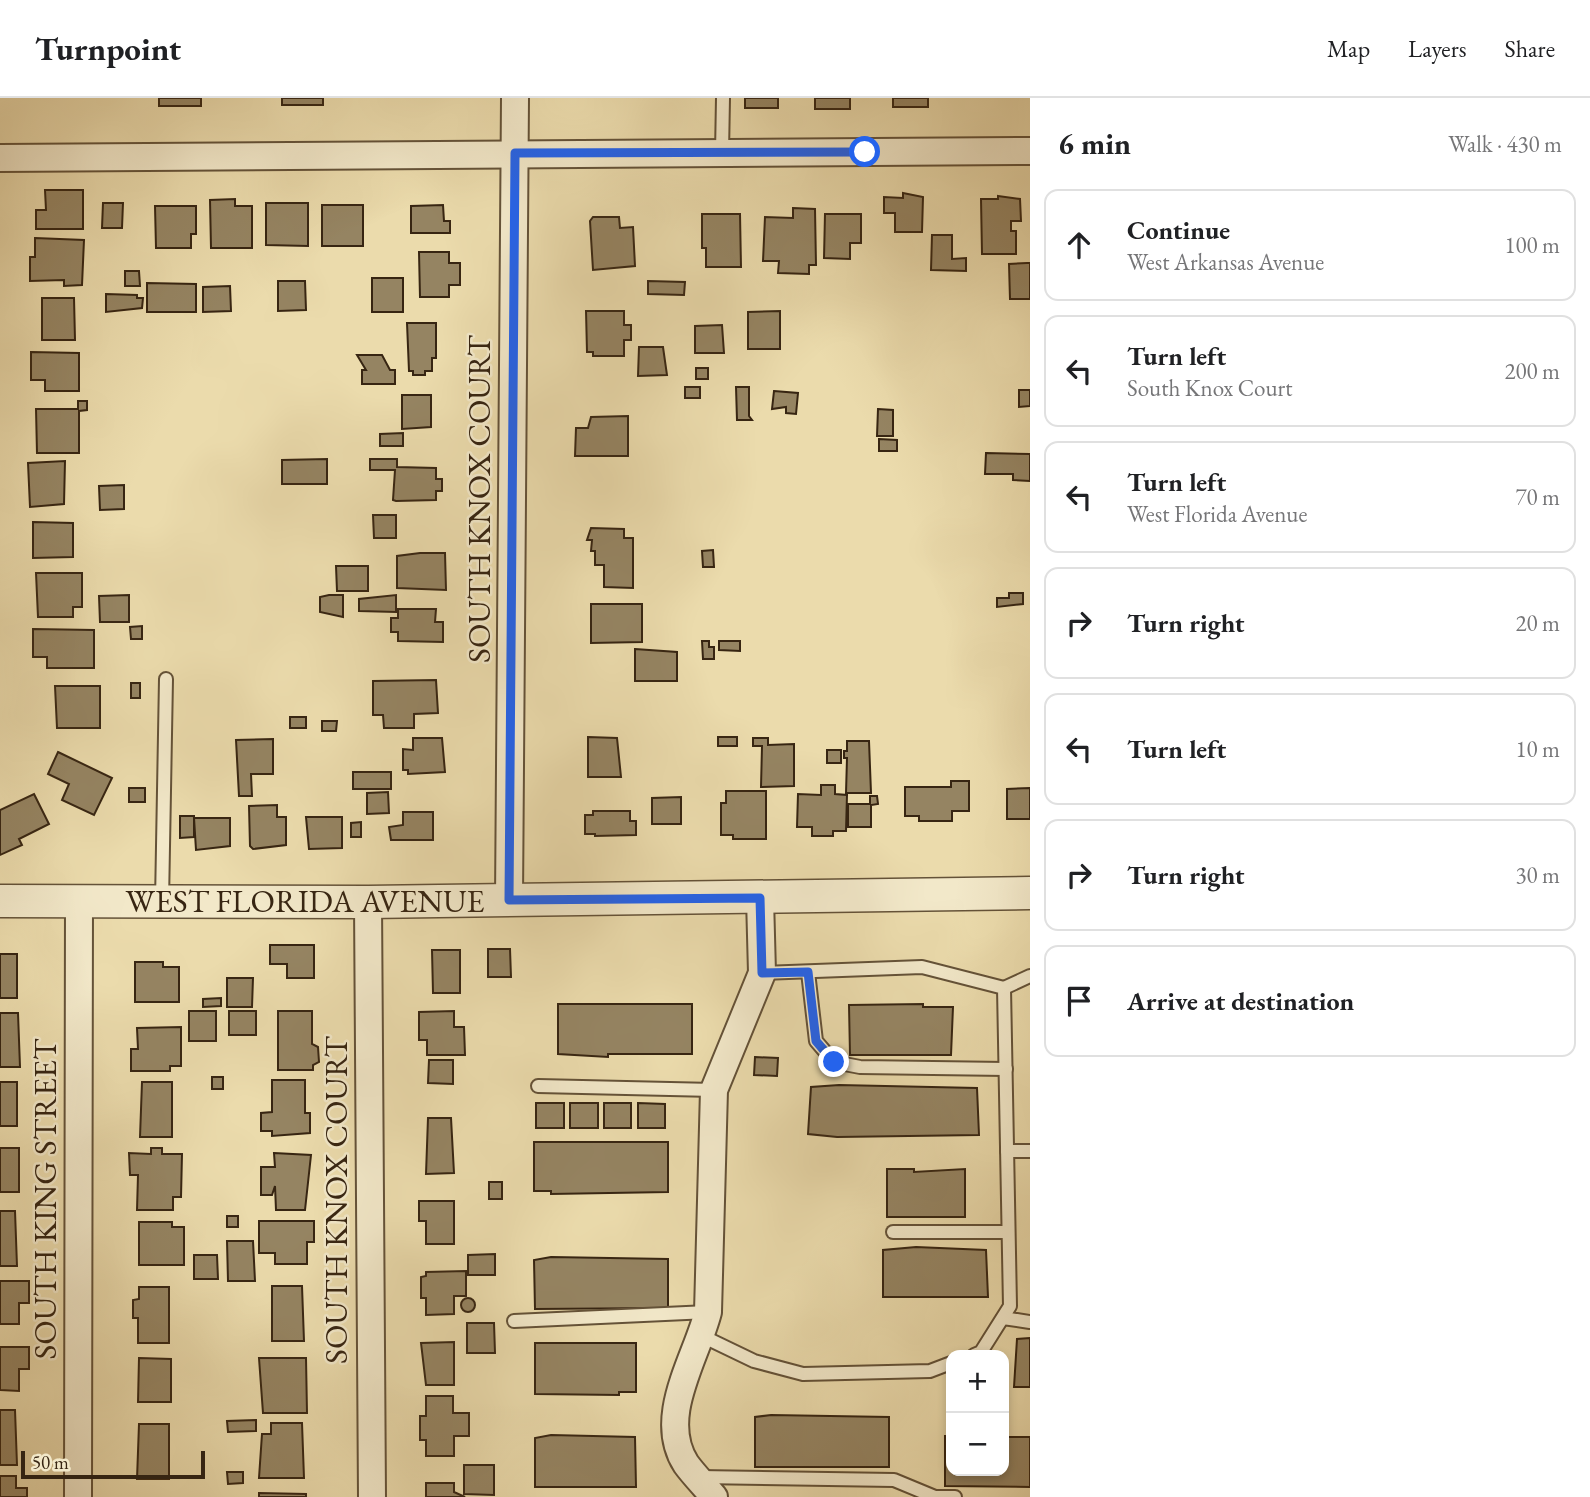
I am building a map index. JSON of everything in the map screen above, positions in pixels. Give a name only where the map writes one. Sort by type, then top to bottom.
[{"type":"street","name":"SOUTH KNOX COURT","points":[[509,900],[515,98]]},
{"type":"street","points":[[0,158],[1030,151]]},
{"type":"street","name":"WEST FLORIDA AVENUE","points":[[0,901],[368,902],[1030,893]]},
{"type":"street","points":[[714,1497],[685,1462],[677,1435],[677,1399],[705,1324],[714,1090],[762,973],[760,898]]},
{"type":"street","name":"SOUTH KING STREET","points":[[78,1497],[79,902]]},
{"type":"street","name":"SOUTH KNOX COURT","points":[[368,902],[372,1497]]},
{"type":"lane","points":[[722,152],[723,98]]},
{"type":"lane","points":[[162,902],[166,680]]},
{"type":"lane","points":[[762,973],[922,967],[1004,988],[1030,976]]},
{"type":"lane","points":[[808,972],[816,1041],[834,1062],[860,1067],[1006,1069]]},
{"type":"lane","points":[[982,1350],[1010,1306],[1004,988]]},
{"type":"lane","points":[[538,1086],[714,1090]]},
{"type":"lane","points":[[1007,1150],[1030,1151]]},
{"type":"lane","points":[[893,1232],[1008,1233]]},
{"type":"lane","points":[[1003,1318],[1030,1322]]},
{"type":"lane","points":[[514,1321],[705,1324],[754,1361],[803,1374],[930,1371],[946,1365]]},
{"type":"lane","points":[[697,1477],[894,1480],[935,1497],[955,1497]]},
{"type":"building","points":[[159,98],[201,98],[201,106],[159,106]]},
{"type":"building","points":[[282,98],[323,98],[323,105],[282,105]]},
{"type":"building","points":[[745,98],[778,98],[778,108],[745,108]]},
{"type":"building","points":[[815,98],[850,98],[850,109],[815,109]]},
{"type":"building","points":[[893,98],[928,98],[928,107],[893,107]]},
{"type":"building","points":[[45,190],[83,190],[83,229],[36,229],[36,210],[46,210]]},
{"type":"building","points":[[903,193],[923,197],[922,232],[895,232],[895,213],[884,213],[884,197],[903,198]]},
{"type":"building","points":[[998,196],[1020,199],[1021,221],[1011,221],[1011,231],[1016,231],[1016,254],[982,254],[981,199],[998,199]]},
{"type":"building","points":[[235,199],[235,206],[252,206],[252,248],[211,248],[210,200]]},
{"type":"building","points":[[103,203],[123,203],[122,228],[102,228]]},
{"type":"building","points":[[266,203],[308,203],[308,246],[266,245]]},
{"type":"building","points":[[322,205],[363,205],[363,246],[322,246]]},
{"type":"building","points":[[443,205],[444,221],[450,221],[450,233],[411,233],[411,206]]},
{"type":"building","points":[[155,206],[196,206],[196,234],[191,234],[191,248],[156,248]]},
{"type":"building","points":[[793,208],[815,209],[816,265],[809,265],[809,274],[778,273],[779,261],[763,261],[765,217],[793,218]]},
{"type":"building","points":[[702,214],[740,214],[741,267],[706,267],[706,248],[702,248]]},
{"type":"building","points":[[825,214],[861,214],[861,243],[850,243],[850,259],[824,258]]},
{"type":"building","points":[[593,217],[619,217],[620,228],[633,227],[635,266],[593,270],[590,221]]},
{"type":"building","points":[[932,235],[952,235],[952,259],[966,258],[966,271],[931,270]]},
{"type":"building","points":[[35,238],[84,240],[82,285],[64,286],[64,280],[30,281],[30,257],[35,257]]},
{"type":"building","points":[[419,252],[449,252],[449,263],[460,263],[460,285],[449,285],[449,297],[420,297]]},
{"type":"building","points":[[1030,263],[1030,299],[1010,299],[1009,264]]},
{"type":"building","points":[[125,271],[139,271],[140,286],[125,286]]},
{"type":"building","points":[[372,278],[403,278],[403,312],[372,312]]},
{"type":"building","points":[[278,281],[305,281],[306,310],[278,311]]},
{"type":"building","points":[[648,281],[685,282],[684,295],[648,294]]},
{"type":"building","points":[[147,283],[196,284],[196,312],[147,312]]},
{"type":"building","points":[[230,286],[231,311],[203,312],[203,287]]},
{"type":"building","points":[[106,294],[137,295],[137,298],[143,298],[142,308],[106,312]]},
{"type":"building","points":[[42,298],[74,298],[75,340],[42,340]]},
{"type":"building","points":[[586,311],[624,311],[624,325],[631,325],[631,340],[624,340],[624,356],[593,356],[593,352],[587,352]]},
{"type":"building","points":[[780,311],[780,349],[748,349],[748,312]]},
{"type":"building","points":[[407,323],[436,323],[436,358],[432,358],[432,371],[425,371],[425,375],[413,375],[413,371],[409,371]]},
{"type":"building","points":[[722,325],[724,353],[695,353],[695,326]]},
{"type":"building","points":[[639,347],[663,347],[667,375],[638,376]]},
{"type":"building","points":[[31,352],[79,353],[79,391],[45,391],[45,380],[31,380]]},
{"type":"building","points":[[357,355],[382,355],[390,370],[395,370],[395,384],[362,384],[362,370],[366,370]]},
{"type":"building","points":[[696,368],[708,368],[708,379],[696,379]]},
{"type":"building","points":[[685,387],[700,387],[700,398],[685,398]]},
{"type":"building","points":[[736,387],[749,387],[749,416],[752,420],[737,420]]},
{"type":"building","points":[[1019,390],[1030,390],[1030,406],[1019,407]]},
{"type":"building","points":[[774,391],[798,393],[796,414],[786,413],[786,407],[772,409]]},
{"type":"building","points":[[402,395],[431,395],[431,427],[402,429]]},
{"type":"building","points":[[78,401],[87,401],[87,410],[79,411],[79,453],[37,453],[36,409],[78,409]]},
{"type":"building","points":[[878,409],[893,410],[893,436],[877,436]]},
{"type":"building","points":[[628,416],[628,456],[575,456],[576,428],[588,428],[591,417]]},
{"type":"building","points":[[403,433],[403,446],[380,446],[380,434]]},
{"type":"building","points":[[879,439],[897,440],[897,451],[879,451]]},
{"type":"building","points":[[986,453],[1030,454],[1030,481],[1013,480],[1013,474],[985,474]]},
{"type":"building","points":[[327,459],[327,484],[282,484],[282,460]]},
{"type":"building","points":[[370,459],[397,459],[397,467],[436,468],[436,479],[442,479],[442,491],[436,491],[436,500],[393,500],[395,470],[370,470]]},
{"type":"building","points":[[65,461],[64,504],[30,507],[28,463]]},
{"type":"building","points":[[124,485],[124,509],[100,510],[99,486]]},
{"type":"building","points":[[373,515],[396,515],[396,538],[374,538]]},
{"type":"building","points":[[33,522],[73,523],[73,557],[33,558]]},
{"type":"building","points":[[591,528],[624,529],[624,538],[633,538],[633,588],[604,587],[604,565],[595,565],[595,551],[591,551],[592,540],[587,540]]},
{"type":"building","points":[[713,550],[714,567],[703,567],[702,551]]},
{"type":"building","points":[[445,553],[446,590],[397,588],[397,556]]},
{"type":"building","points":[[336,566],[368,566],[368,591],[337,591]]},
{"type":"building","points":[[36,573],[82,573],[82,607],[73,607],[73,617],[38,617]]},
{"type":"building","points":[[1009,593],[1023,593],[1023,604],[997,607],[997,598],[1009,598]]},
{"type":"building","points":[[129,595],[129,622],[100,622],[99,596]]},
{"type":"building","points":[[343,595],[343,617],[320,612],[320,597]]},
{"type":"building","points":[[396,595],[396,612],[359,611],[359,599]]},
{"type":"building","points":[[591,604],[642,604],[642,642],[591,643]]},
{"type":"building","points":[[398,609],[436,609],[435,622],[443,622],[443,642],[398,641],[398,632],[391,632],[391,618],[398,618]]},
{"type":"building","points":[[142,626],[142,639],[131,639],[130,627]]},
{"type":"building","points":[[33,629],[94,630],[94,668],[47,668],[47,657],[33,657]]},
{"type":"building","points":[[702,641],[709,641],[709,647],[714,647],[714,659],[703,659]]},
{"type":"building","points":[[719,641],[740,641],[740,651],[719,650]]},
{"type":"building","points":[[635,649],[677,652],[677,681],[635,681]]},
{"type":"building","points":[[436,680],[438,713],[414,714],[414,728],[384,728],[383,715],[373,715],[373,681]]},
{"type":"building","points":[[131,683],[140,683],[140,698],[131,698]]},
{"type":"building","points":[[55,686],[100,686],[100,728],[57,728]]},
{"type":"building","points":[[290,717],[306,717],[306,728],[290,728]]},
{"type":"building","points":[[322,721],[337,721],[336,731],[322,731]]},
{"type":"building","points":[[588,737],[617,738],[621,777],[588,777]]},
{"type":"building","points":[[718,737],[737,737],[737,746],[718,746]]},
{"type":"building","points":[[413,738],[442,738],[445,772],[408,774],[408,770],[403,770],[403,749],[413,750]]},
{"type":"building","points":[[753,738],[768,738],[768,745],[794,744],[794,786],[761,787],[762,746],[753,746]]},
{"type":"building","points":[[273,739],[273,774],[251,774],[252,796],[239,796],[236,740]]},
{"type":"building","points":[[847,741],[869,741],[871,793],[846,793],[847,758],[844,758],[844,751],[847,751]]},
{"type":"building","points":[[827,750],[841,750],[841,763],[827,763]]},
{"type":"building","points":[[58,752],[112,778],[94,815],[62,800],[69,784],[48,774]]},
{"type":"building","points":[[353,772],[391,772],[391,789],[353,789]]},
{"type":"building","points":[[951,781],[969,781],[969,811],[952,811],[952,821],[919,821],[919,816],[905,816],[905,787],[951,787]]},
{"type":"building","points":[[821,785],[835,785],[835,794],[847,795],[846,831],[833,831],[833,836],[812,836],[812,827],[797,827],[798,794],[821,795]]},
{"type":"building","points":[[129,788],[145,788],[145,802],[129,802]]},
{"type":"building","points":[[1030,788],[1030,819],[1007,819],[1007,789]]},
{"type":"building","points":[[726,791],[766,791],[766,839],[733,839],[733,835],[721,835],[721,803],[726,803]]},
{"type":"building","points":[[388,792],[389,813],[367,814],[367,793]]},
{"type":"building","points":[[34,794],[49,824],[19,839],[22,845],[0,855],[0,810]]},
{"type":"building","points":[[870,796],[877,796],[878,804],[871,805],[871,827],[848,827],[848,804],[870,804]]},
{"type":"building","points":[[681,797],[681,824],[652,824],[652,798]]},
{"type":"building","points":[[277,805],[277,817],[286,817],[286,845],[253,849],[250,846],[249,806]]},
{"type":"building","points":[[593,811],[630,811],[630,821],[636,821],[636,835],[585,834],[585,815],[593,815]]},
{"type":"building","points":[[403,812],[433,812],[433,840],[391,840],[389,827],[403,825]]},
{"type":"building","points":[[180,816],[194,816],[194,837],[180,838]]},
{"type":"building","points":[[306,817],[342,817],[342,848],[309,849]]},
{"type":"building","points":[[194,818],[230,818],[230,846],[196,850]]},
{"type":"building","points":[[361,822],[361,837],[351,837],[351,823]]},
{"type":"building","points":[[270,945],[314,945],[314,978],[287,978],[287,964],[270,964]]},
{"type":"building","points":[[488,949],[510,949],[511,977],[488,977]]},
{"type":"building","points":[[432,950],[460,950],[460,993],[433,993]]},
{"type":"building","points":[[0,954],[17,954],[17,998],[0,998]]},
{"type":"building","points":[[135,962],[163,962],[163,967],[179,967],[179,1002],[135,1002]]},
{"type":"building","points":[[227,978],[253,978],[252,1007],[227,1007]]},
{"type":"building","points":[[221,998],[221,1006],[203,1007],[203,999]]},
{"type":"building","points":[[558,1004],[692,1004],[692,1054],[608,1054],[608,1057],[558,1054]]},
{"type":"building","points":[[923,1004],[923,1007],[953,1007],[951,1055],[850,1055],[849,1005]]},
{"type":"building","points":[[189,1011],[216,1011],[216,1041],[189,1041]]},
{"type":"building","points":[[229,1011],[256,1011],[256,1035],[229,1035]]},
{"type":"building","points":[[278,1011],[312,1011],[312,1044],[318,1047],[319,1062],[313,1065],[313,1070],[278,1070]]},
{"type":"building","points":[[454,1011],[454,1027],[464,1027],[465,1055],[427,1055],[427,1040],[419,1040],[419,1012]]},
{"type":"building","points":[[0,1013],[18,1013],[20,1067],[0,1067]]},
{"type":"building","points":[[181,1027],[181,1066],[170,1066],[170,1071],[131,1071],[131,1049],[138,1049],[137,1028]]},
{"type":"building","points":[[755,1057],[778,1058],[777,1076],[754,1075]]},
{"type":"building","points":[[429,1060],[453,1060],[453,1084],[428,1083]]},
{"type":"building","points":[[212,1077],[223,1077],[223,1089],[212,1089]]},
{"type":"building","points":[[272,1080],[305,1080],[305,1113],[310,1113],[310,1133],[272,1136],[272,1131],[261,1131],[261,1113],[272,1112]]},
{"type":"building","points":[[0,1082],[17,1082],[17,1126],[0,1126]]},
{"type":"building","points":[[142,1082],[172,1082],[172,1137],[140,1137]]},
{"type":"building","points":[[839,1085],[977,1088],[979,1135],[837,1137],[808,1134],[811,1087]]},
{"type":"building","points":[[536,1103],[564,1103],[564,1128],[536,1128]]},
{"type":"building","points":[[570,1103],[598,1103],[598,1128],[570,1128]]},
{"type":"building","points":[[604,1103],[631,1103],[631,1128],[604,1128]]},
{"type":"building","points":[[638,1103],[665,1104],[665,1128],[638,1128]]},
{"type":"building","points":[[428,1118],[451,1118],[454,1173],[426,1174]]},
{"type":"building","points":[[534,1142],[668,1142],[668,1192],[551,1194],[551,1191],[534,1191]]},
{"type":"building","points":[[0,1148],[19,1148],[19,1192],[0,1192]]},
{"type":"building","points":[[151,1148],[162,1148],[162,1154],[182,1154],[181,1197],[173,1197],[173,1210],[137,1210],[138,1175],[130,1175],[129,1153],[151,1154]]},
{"type":"building","points":[[274,1153],[311,1155],[305,1210],[276,1210],[275,1186],[272,1195],[261,1195],[261,1167],[275,1167]]},
{"type":"building","points":[[887,1169],[914,1169],[914,1172],[965,1169],[965,1217],[887,1217]]},
{"type":"building","points":[[489,1182],[502,1182],[502,1199],[489,1199]]},
{"type":"building","points":[[419,1201],[454,1201],[454,1244],[426,1244],[426,1221],[419,1221]]},
{"type":"building","points":[[0,1211],[15,1211],[17,1266],[0,1266]]},
{"type":"building","points":[[227,1216],[238,1216],[238,1227],[227,1227]]},
{"type":"building","points":[[259,1221],[314,1221],[314,1242],[307,1242],[307,1264],[275,1264],[275,1253],[259,1253]]},
{"type":"building","points":[[139,1222],[172,1222],[172,1227],[184,1227],[184,1265],[139,1265]]},
{"type":"building","points":[[227,1241],[253,1241],[255,1281],[228,1281]]},
{"type":"building","points":[[916,1247],[986,1250],[988,1297],[883,1297],[883,1250]]},
{"type":"building","points":[[495,1254],[495,1275],[468,1275],[468,1255]]},
{"type":"building","points":[[194,1255],[217,1255],[218,1279],[194,1279]]},
{"type":"building","points":[[551,1257],[668,1259],[668,1308],[535,1309],[534,1260]]},
{"type":"building","points":[[466,1271],[466,1296],[454,1296],[454,1314],[426,1315],[426,1298],[421,1298],[421,1277],[426,1276],[426,1272]]},
{"type":"building","points":[[0,1281],[29,1281],[29,1303],[19,1303],[19,1324],[0,1324]]},
{"type":"building","points":[[272,1286],[302,1286],[304,1341],[272,1341]]},
{"type":"building","points":[[139,1287],[169,1287],[169,1343],[138,1343],[138,1318],[133,1318],[133,1300],[139,1299]]},
{"type":"building","points":[[465,1298],[471,1298],[475,1305],[471,1312],[465,1312],[461,1308],[461,1302]]},
{"type":"building","points":[[467,1323],[494,1323],[495,1353],[467,1353]]},
{"type":"building","points":[[1030,1338],[1030,1387],[1014,1387],[1017,1339]]},
{"type":"building","points":[[454,1342],[454,1385],[426,1385],[421,1343]]},
{"type":"building","points":[[535,1343],[636,1343],[636,1392],[619,1392],[619,1395],[535,1394]]},
{"type":"building","points":[[0,1347],[29,1347],[29,1369],[19,1369],[19,1391],[0,1390]]},
{"type":"building","points":[[139,1358],[171,1359],[171,1402],[138,1402]]},
{"type":"building","points":[[259,1358],[306,1358],[307,1413],[263,1413]]},
{"type":"building","points":[[426,1396],[453,1396],[453,1413],[469,1413],[469,1436],[454,1436],[454,1456],[426,1456],[426,1440],[420,1440],[420,1416],[426,1416]]},
{"type":"building","points":[[0,1410],[15,1410],[17,1465],[0,1465]]},
{"type":"building","points":[[755,1417],[889,1417],[889,1467],[755,1467]]},
{"type":"building","points":[[256,1420],[256,1431],[228,1432],[227,1421]]},
{"type":"building","points":[[271,1423],[302,1423],[304,1478],[259,1478],[262,1434],[271,1434]]},
{"type":"building","points":[[139,1424],[169,1424],[169,1479],[137,1479]]},
{"type":"building","points":[[551,1435],[635,1437],[636,1487],[535,1487],[535,1438]]},
{"type":"building","points":[[945,1436],[946,1476],[1009,1476],[1009,1437],[1030,1437],[1030,1487],[945,1486]]},
{"type":"building","points":[[464,1465],[494,1465],[494,1495],[464,1494]]},
{"type":"building","points":[[227,1472],[243,1472],[243,1483],[228,1484]]},
{"type":"building","points":[[0,1476],[16,1476],[16,1488],[27,1488],[27,1497],[0,1497]]},
{"type":"building","points":[[426,1483],[454,1483],[454,1492],[465,1497],[426,1497]]},
{"type":"building","points":[[259,1493],[306,1494],[306,1497],[259,1497]]},
{"type":"route","points":[[834,1062],[816,1041],[808,972],[762,973],[760,898],[509,900],[515,153],[865,152]]}]
